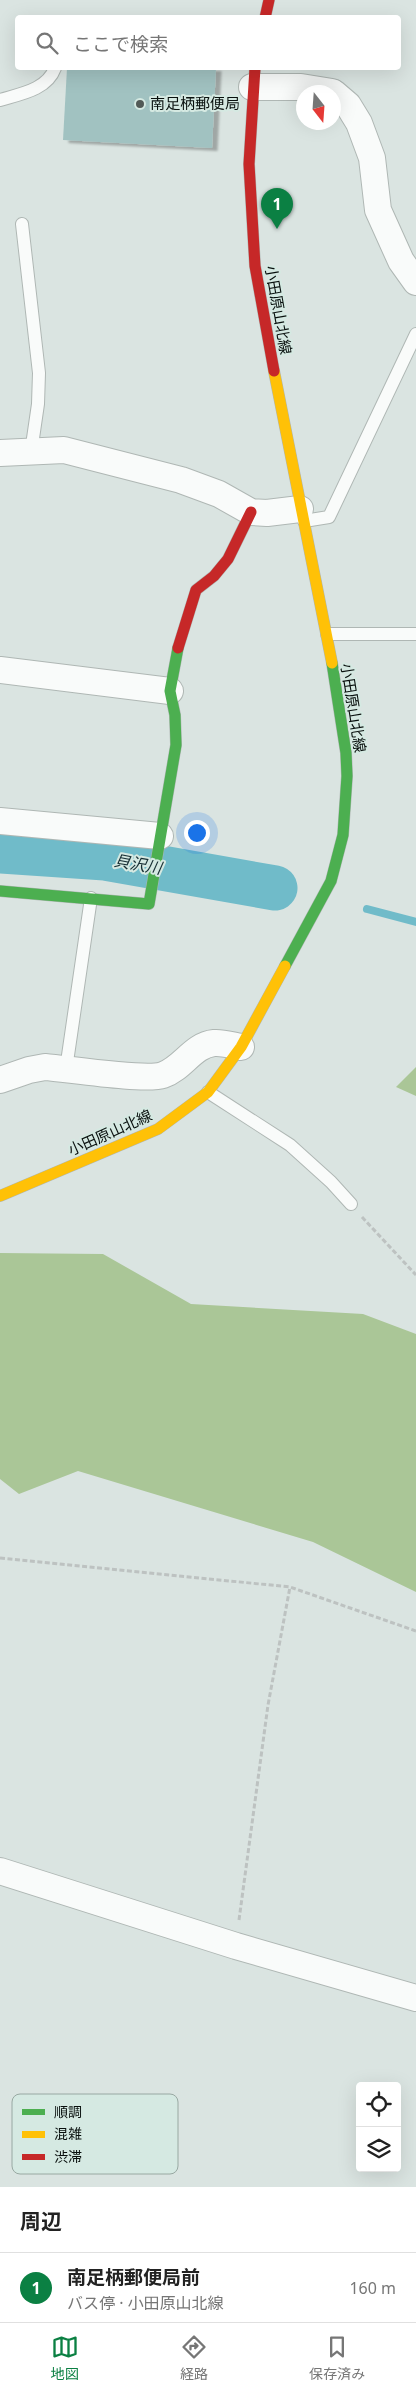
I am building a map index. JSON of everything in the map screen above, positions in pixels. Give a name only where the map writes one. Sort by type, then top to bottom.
[{"type":"main road","points":[[266,15],[269,0]]},
{"type":"main road","name":"小田原山北線","points":[[0,1196],[158,1129],[208,1092],[241,1048],[331,881],[343,835],[347,776],[346,754],[327,634],[302,515],[255,266],[249,164],[253,77]]},
{"type":"main road","points":[[0,891],[149,904],[176,745],[175,715],[170,691],[174,659],[191,600],[196,590],[214,576],[228,559],[251,512]]},
{"type":"street","points":[[253,77],[296,86]]},
{"type":"street","points":[[341,99],[348,104],[359,123],[372,158],[378,210],[402,261],[416,282]]},
{"type":"street","points":[[0,453],[64,450],[181,480],[219,494],[251,512],[302,515]]},
{"type":"street","points":[[0,670],[170,691]]},
{"type":"street","points":[[0,821],[160,836]]},
{"type":"street","points":[[0,1080],[29,1070],[45,1067],[146,1077],[163,1075],[177,1067],[202,1046],[216,1043],[241,1048]]},
{"type":"street","points":[[0,1871],[236,1946],[416,1998]]},
{"type":"lane","points":[[0,100],[32,90],[52,77],[54,70]]},
{"type":"lane","points":[[22,224],[39,373],[38,404],[31,452]]},
{"type":"lane","points":[[302,515],[329,517],[416,334]]},
{"type":"lane","points":[[327,634],[416,634]]},
{"type":"lane","points":[[66,1069],[91,898]]},
{"type":"lane","points":[[208,1092],[290,1145],[331,1182],[351,1204]]},
{"type":"path","points":[[351,1204],[416,1275]]},
{"type":"path","points":[[0,1558],[290,1587],[416,1631]]},
{"type":"path","points":[[236,1946],[268,1705],[290,1587]]},
{"type":"green space","points":[[416,1067],[416,1096],[396,1087]]},
{"type":"green space","points":[[0,1253],[103,1254],[191,1304],[363,1314],[416,1334],[416,1592],[313,1542],[78,1471],[19,1494],[0,1479]]},
{"type":"building","name":"南足柄郵便局","points":[[67,70],[216,70],[212,148],[63,140]]},
{"type":"waterway","name":"貝沢川","points":[[0,851],[105,858],[275,888]]},
{"type":"waterway","name":"貝沢川","points":[[367,909],[416,922]]},
{"type":"traffic: fast","points":[[0,891],[149,904],[176,745],[175,715],[170,691],[178,648]]},
{"type":"traffic: fast","points":[[285,966],[331,881],[343,835],[347,776],[346,753],[332,663]]},
{"type":"traffic: slow","points":[[274,371],[332,663]]},
{"type":"traffic: slow","points":[[0,1196],[158,1129],[208,1092],[241,1047],[285,966]]},
{"type":"traffic: jam","points":[[266,15],[269,0]]},
{"type":"traffic: jam","points":[[255,70],[249,164],[255,266],[274,371]]},
{"type":"traffic: jam","points":[[178,648],[196,590],[214,576],[228,559],[251,512]]},
{"type":"place","name":"南足柄郵便局","points":[[140,104]]},
{"type":"place","name":"南足柄郵便局前","points":[[277,229]]}]
